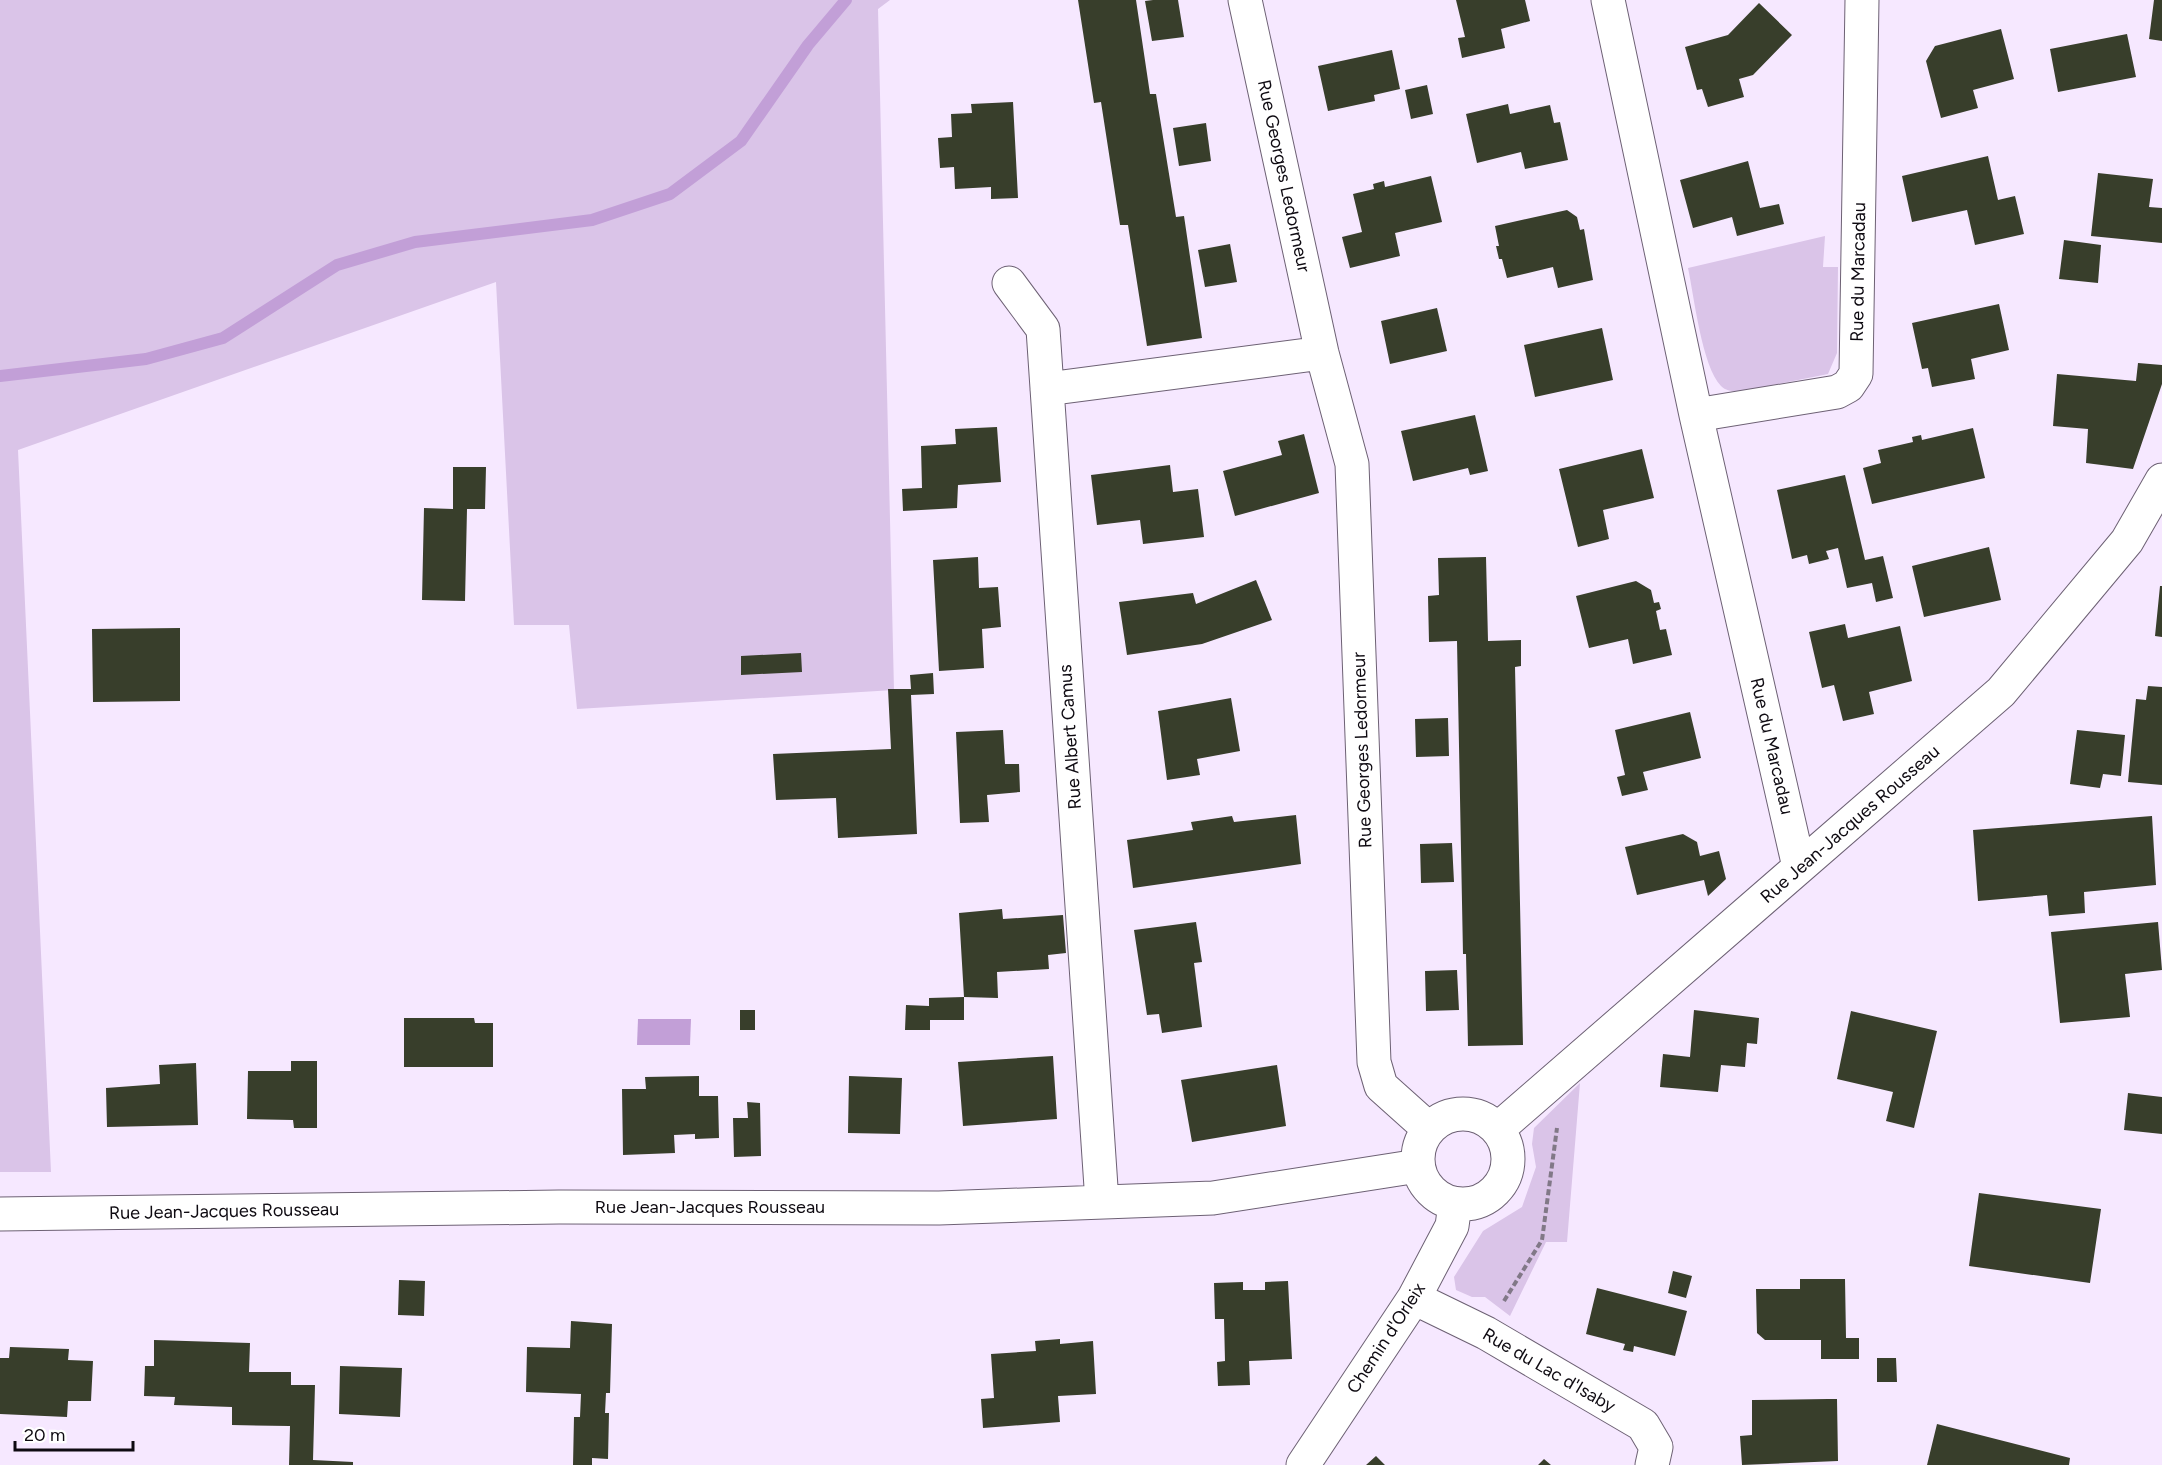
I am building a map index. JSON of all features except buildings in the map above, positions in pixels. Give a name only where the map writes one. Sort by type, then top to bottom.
[{"type":"street","name":"Rue Georges Ledormeur","points":[[1245,0],[1322,353],[1352,464],[1374,1062],[1381,1086],[1429,1129]]},
{"type":"street","name":"Rue du Marcadau","points":[[1608,0],[1696,415],[1799,867]]},
{"type":"street","name":"Rue du Marcadau","points":[[1696,415],[1838,392],[1848,386],[1856,374],[1862,0]]},
{"type":"street","name":"Rue Albert Camus","points":[[1009,284],[1043,329],[1102,1202]]},
{"type":"street","points":[[1047,389],[1322,353]]},
{"type":"street","name":"Rue Jean-Jacques Rousseau","points":[[1497,1130],[2001,692],[2127,541],[2162,480]]},
{"type":"street","points":[[1471,1114],[1485,1120],[1497,1130],[1505,1141],[1509,1155],[1503,1182],[1494,1193],[1483,1200],[1469,1204],[1455,1204],[1431,1191],[1418,1166],[1422,1141],[1429,1129],[1441,1120],[1455,1115],[1471,1114]]},
{"type":"street","name":"Rue Jean-Jacques Rousseau","points":[[0,1214],[559,1207],[939,1208],[1213,1198],[1418,1166]]},
{"type":"street","name":"Chemin d'Orleix","points":[[1303,1465],[1414,1298],[1452,1226],[1455,1204]]},
{"type":"street","name":"Rue du Lac d'Isaby","points":[[1414,1298],[1486,1333],[1643,1425],[1656,1447],[1652,1465]]},
{"type":"path","points":[[1486,1333],[1542,1240],[1566,1071]]},
{"type":"shaded area","points":[[0,0],[890,0],[878,9],[894,690],[577,709],[569,625],[514,625],[496,282],[18,450],[51,1172],[0,1172]]},
{"type":"shaded area","points":[[1825,236],[1823,267],[1838,267],[1837,353],[1828,374],[1743,391],[1723,388],[1714,377],[1704,348],[1688,268]]},
{"type":"shaded area","points":[[638,1019],[691,1019],[690,1045],[637,1045]]},
{"type":"shaded area","points":[[1580,1083],[1567,1242],[1546,1242],[1510,1316],[1485,1297],[1472,1297],[1456,1290],[1454,1277],[1483,1231],[1522,1207],[1536,1167],[1532,1144],[1534,1128]]},
{"type":"waterway","points":[[0,376],[146,359],[223,338],[337,265],[415,242],[592,220],[670,194],[741,141],[808,45],[846,0]]}]
